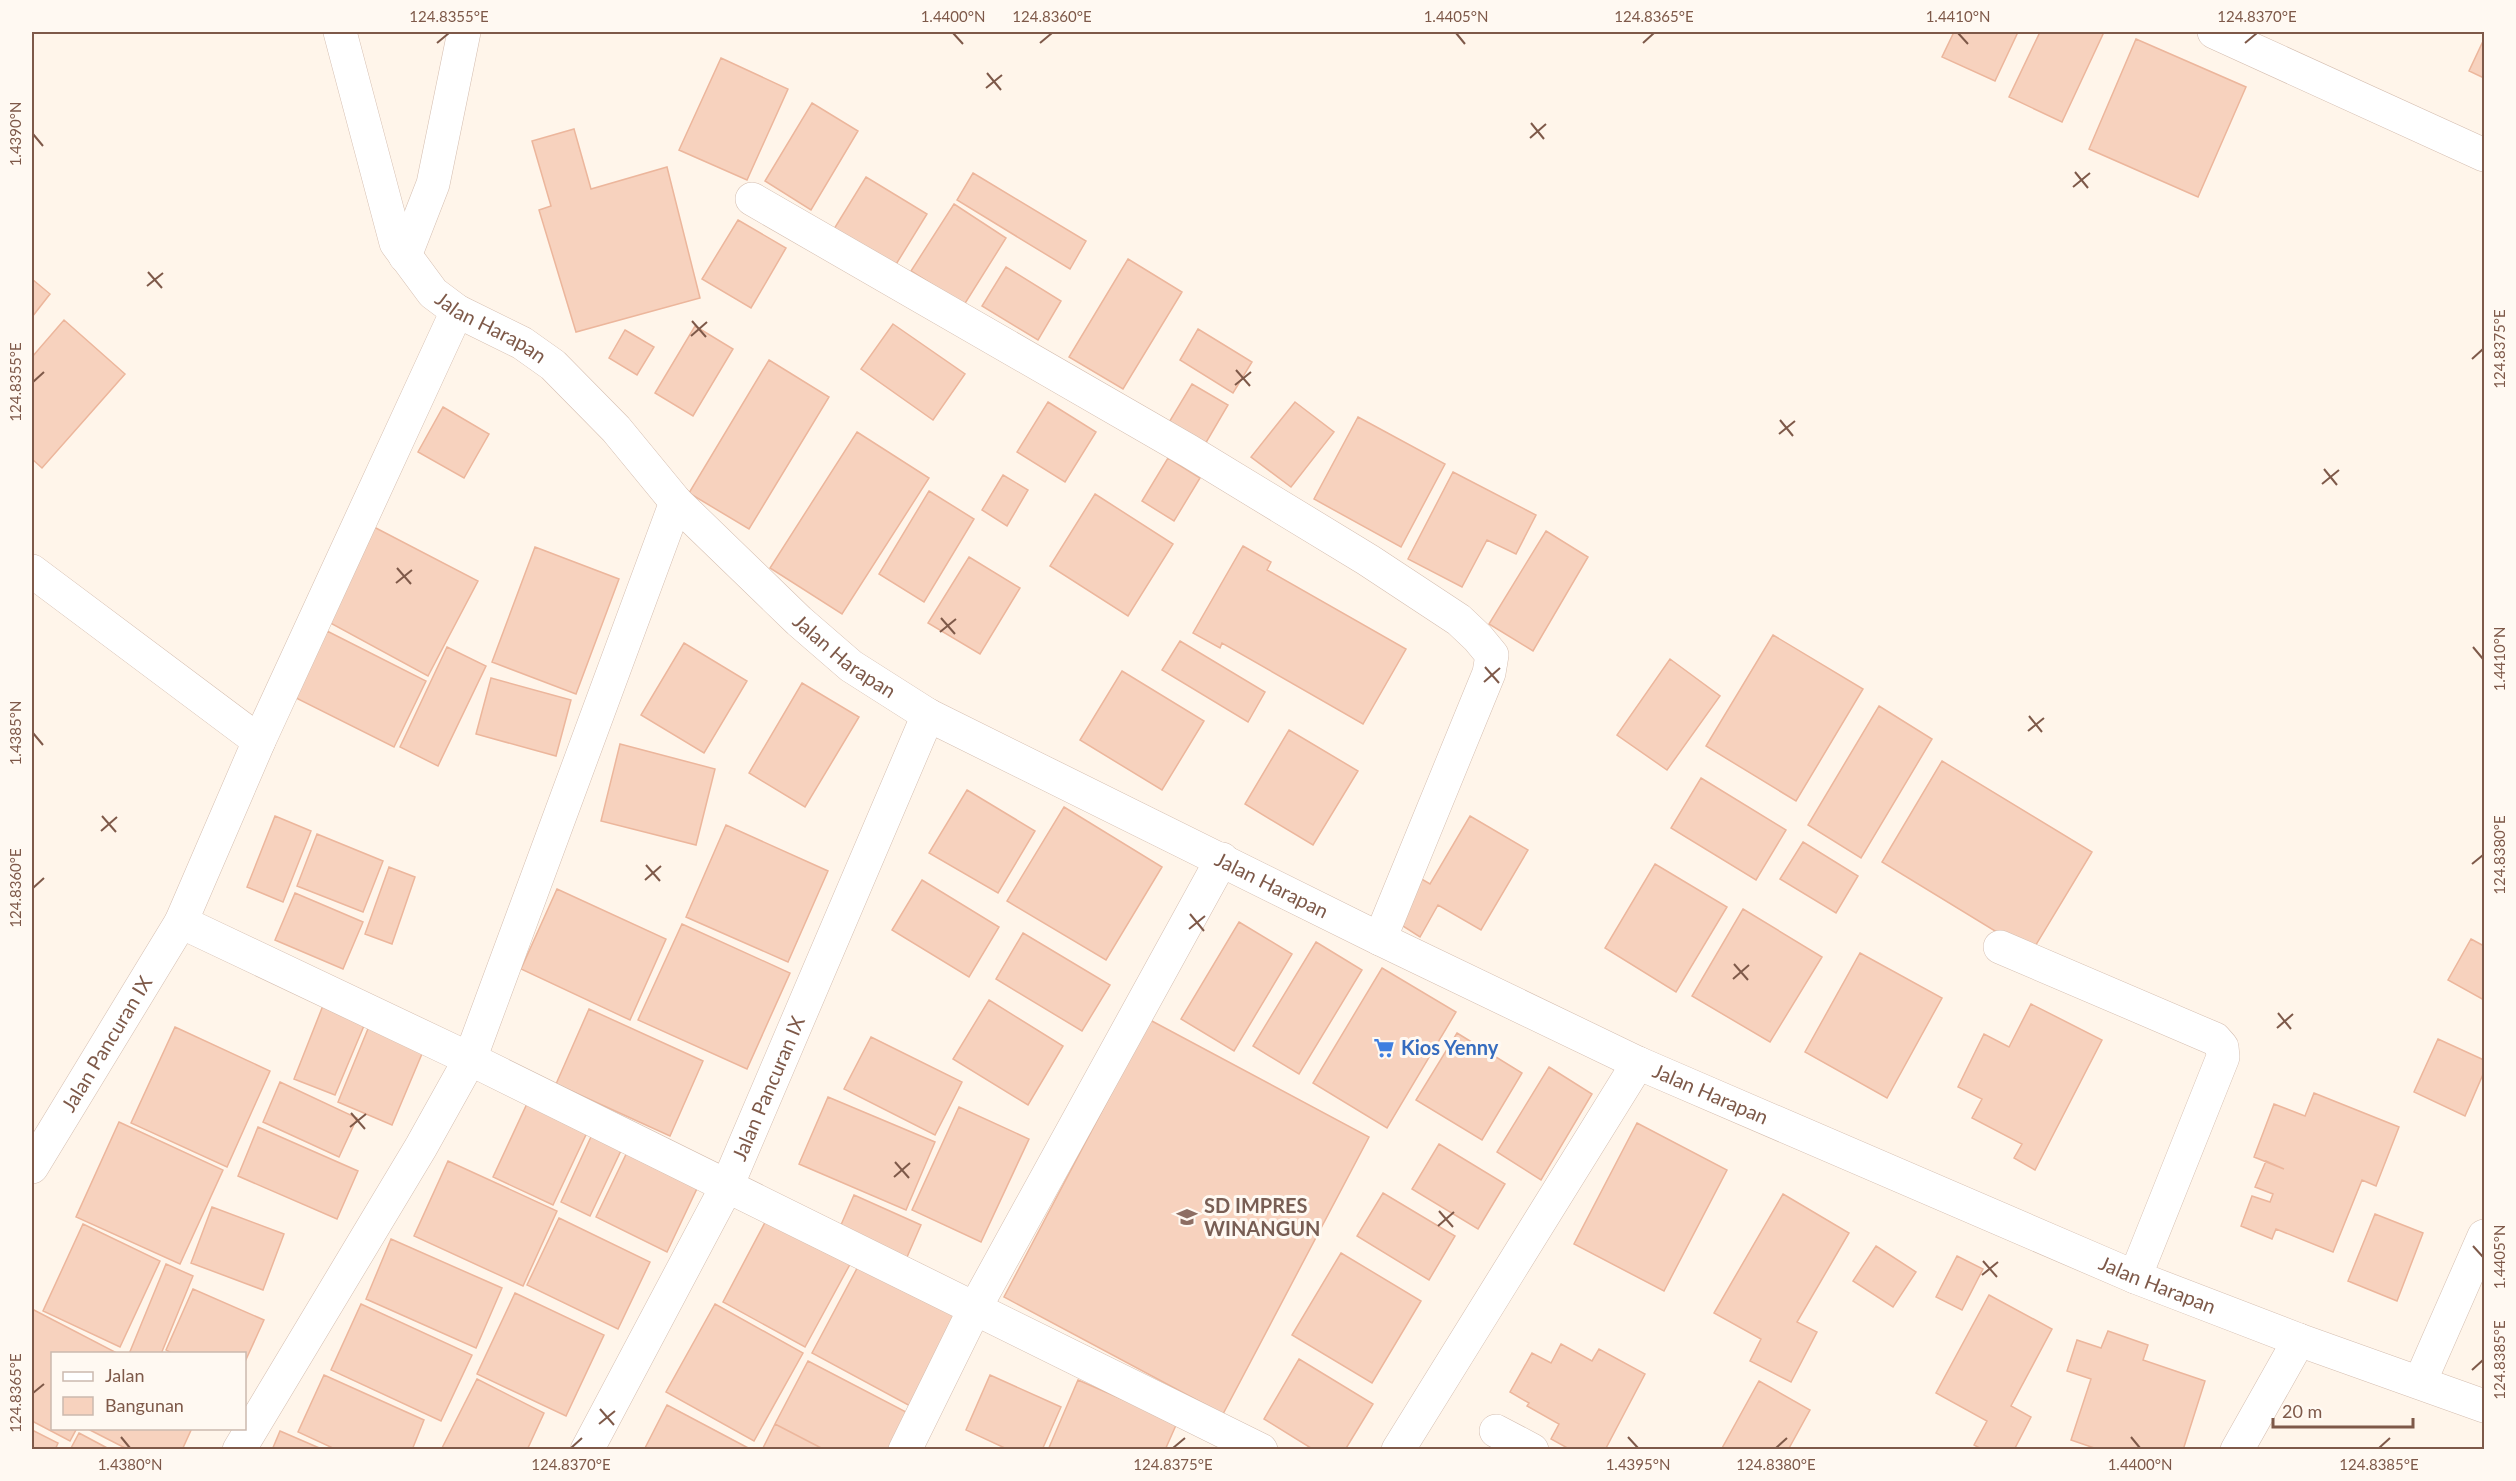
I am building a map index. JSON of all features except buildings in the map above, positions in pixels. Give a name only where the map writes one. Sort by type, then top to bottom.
[{"type":"street","name":"Jalan Harapan","points":[[340,32],[383,203],[396,243],[433,293],[457,311],[522,343],[553,365],[616,429],[676,502],[827,646],[851,666],[928,715],[1380,939],[1638,1063],[2135,1277],[2299,1340],[2484,1406]]},
{"type":"street","points":[[405,256],[433,184],[464,32]]},
{"type":"street","points":[[2214,32],[2484,155]]},
{"type":"street","points":[[752,199],[1190,451],[1368,560],[1459,620],[1479,638],[1492,655],[1489,673],[1380,939]]},
{"type":"street","name":"Jalan Pancuran IX","points":[[32,1167],[182,922],[259,741],[457,311]]},
{"type":"street","points":[[239,1449],[447,1103],[470,1059],[676,502]]},
{"type":"street","points":[[32,571],[259,741]]},
{"type":"street","name":"Jalan Pancuran IX","points":[[587,1449],[727,1186],[928,715]]},
{"type":"street","points":[[905,1449],[975,1308],[1222,859]]},
{"type":"street","points":[[182,922],[470,1059],[1261,1449]]},
{"type":"street","points":[[2000,946],[2215,1040],[2222,1047],[2223,1057],[2135,1277]]},
{"type":"street","points":[[1398,1449],[1638,1063]]},
{"type":"street","points":[[2420,1382],[2484,1236]]},
{"type":"street","points":[[2237,1449],[2299,1340]]},
{"type":"street","points":[[1496,1431],[1532,1449]]},
{"type":"place","name":"Kios Yenny","points":[[1384,1048]]},
{"type":"place","name":"SD IMPRES WINANGUN","points":[[1187,1217]]}]
